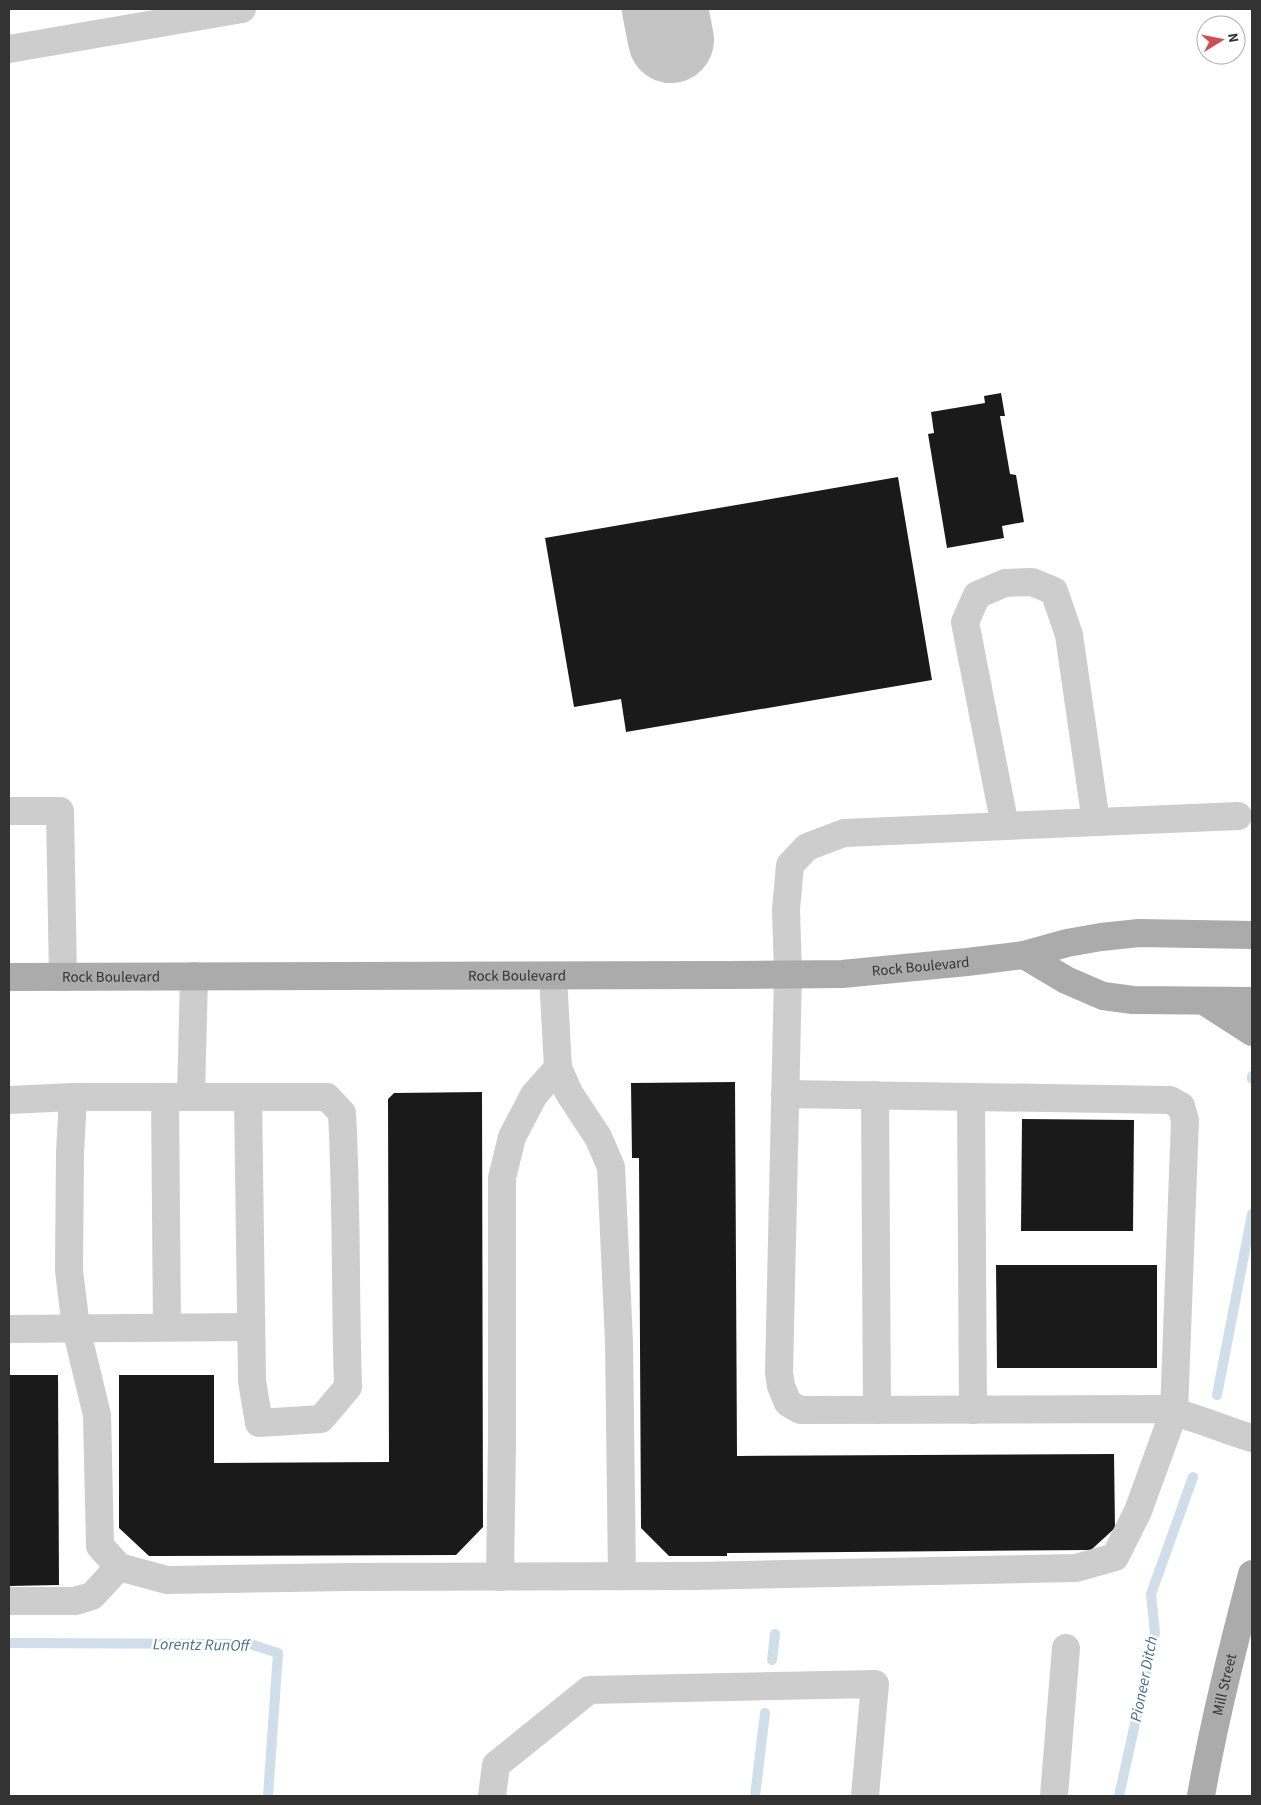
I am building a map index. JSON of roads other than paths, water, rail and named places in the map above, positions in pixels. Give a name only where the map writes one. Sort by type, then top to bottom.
[{"type":"main road","points":[[1200,934],[1252,924]]},
{"type":"main road","name":"Rock Boulevard","points":[[9,977],[842,974],[1024,955],[1067,943],[1139,933],[1252,935]]},
{"type":"main road","points":[[1024,955],[1066,980],[1102,996],[1133,1000],[1252,1001]]},
{"type":"main road","points":[[1204,1001],[1252,1032]]},
{"type":"main road","name":"Mill Street","points":[[1201,1796],[1222,1691],[1252,1574]]},
{"type":"lane","points":[[9,49],[242,9]]},
{"type":"lane","points":[[1005,826],[965,622],[977,595],[1005,583],[1032,582],[1054,591],[1068,635],[1096,822]]},
{"type":"lane","points":[[9,811],[60,811],[63,977]]},
{"type":"lane","points":[[1238,816],[844,832],[807,847],[790,866],[786,909],[788,974],[779,1374],[781,1386],[788,1403],[800,1410],[1160,1409],[1252,1438]]},
{"type":"lane","points":[[167,1327],[178,1097],[194,976]]},
{"type":"lane","points":[[553,976],[558,1068],[569,1093],[598,1137],[611,1167],[619,1342],[622,1576]]},
{"type":"lane","points":[[500,1577],[502,1178],[512,1137],[534,1095],[558,1068]]},
{"type":"lane","points":[[73,1097],[70,1153],[70,1270],[76,1328],[97,1414],[100,1546],[119,1567],[167,1580],[622,1576],[1076,1568],[1115,1557],[1138,1511],[1174,1412],[1185,1120],[1181,1106],[1170,1100],[785,1094]]},
{"type":"lane","points":[[875,1095],[877,1410]]},
{"type":"lane","points":[[9,1100],[73,1097],[248,1097],[327,1097],[342,1113],[345,1167],[348,1387],[321,1419],[259,1423],[252,1381],[248,1097]]},
{"type":"lane","points":[[971,1097],[973,1410]]},
{"type":"lane","points":[[9,1329],[251,1327]]},
{"type":"lane","points":[[9,1601],[75,1601],[92,1596],[119,1567]]},
{"type":"lane","points":[[1054,1796],[1066,1648]]},
{"type":"lane","points":[[492,1796],[496,1765],[589,1690],[876,1684],[865,1796]]},
{"type":"waterway","name":"Pioneer Ditch","points":[[1217,1395],[1252,1214]]},
{"type":"waterway","name":"Pioneer Ditch","points":[[1119,1796],[1155,1633],[1151,1594],[1193,1477]]},
{"type":"waterway","name":"Lorentz RunOff","points":[[772,1660],[775,1634]]},
{"type":"waterway","name":"Lorentz RunOff","points":[[9,1643],[250,1644],[278,1653],[268,1796]]},
{"type":"waterway","name":"Lorentz RunOff","points":[[755,1796],[765,1713]]}]
